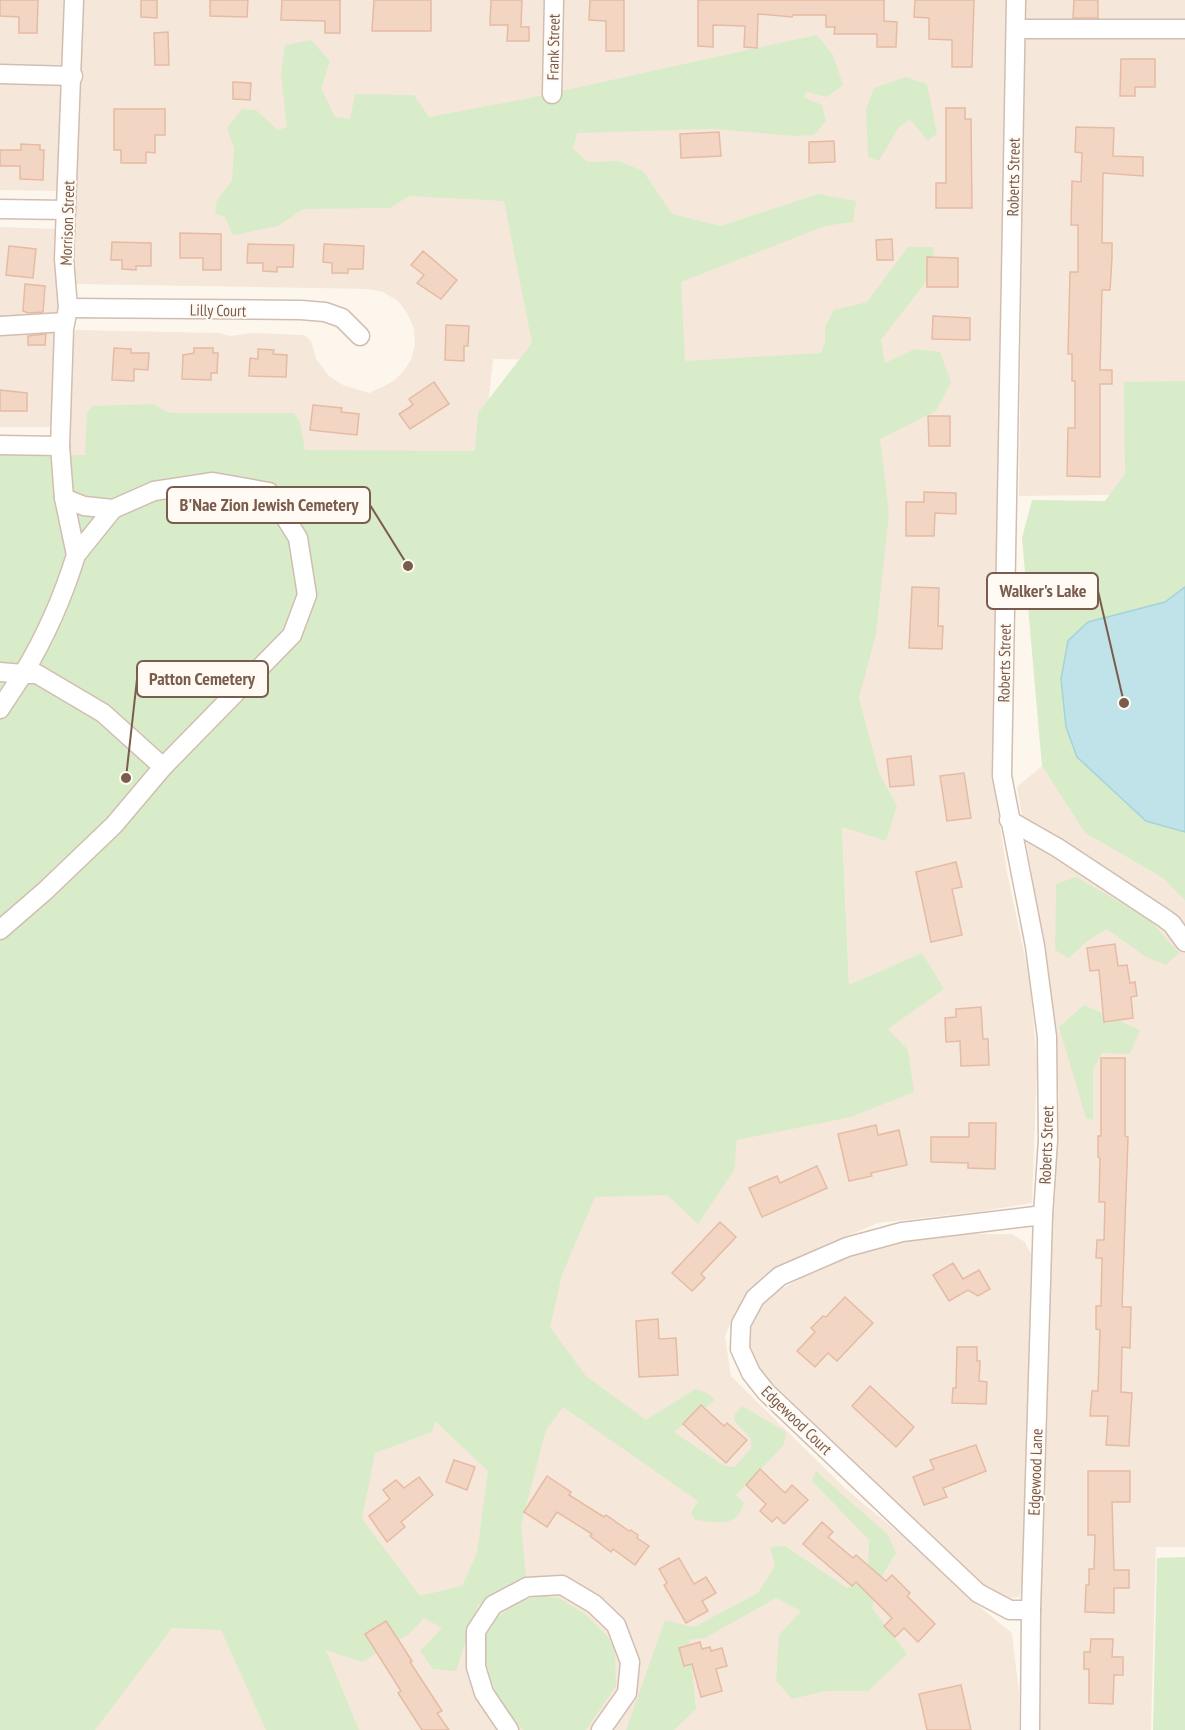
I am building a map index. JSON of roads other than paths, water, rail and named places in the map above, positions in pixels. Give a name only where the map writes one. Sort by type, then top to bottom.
[{"type":"street","name":"Morrison Street","points":[[74,0],[73,76],[64,260],[66,315],[60,446],[64,498],[76,555]]},
{"type":"street","name":"Frank Street","points":[[552,94],[554,0]]},
{"type":"street","name":"Roberts Street","points":[[1016,0],[1002,776],[1035,946],[1047,1037],[1048,1140],[1043,1215]]},
{"type":"street","points":[[1016,29],[1185,29]]},
{"type":"street","points":[[0,74],[73,76]]},
{"type":"street","points":[[0,209],[66,210]]},
{"type":"street","name":"Lilly Court","points":[[0,326],[66,315],[325,312],[342,318],[360,336]]},
{"type":"street","points":[[0,445],[60,446]]},
{"type":"street","points":[[0,709],[40,646],[66,587],[76,555],[113,509],[154,491],[213,482],[268,492],[298,538],[307,595],[292,635],[163,767],[114,825],[45,891],[0,930]]},
{"type":"street","points":[[64,498],[84,506],[113,509]]},
{"type":"street","points":[[0,672],[37,674],[103,713],[163,767]]},
{"type":"street","points":[[1010,820],[1058,848],[1173,924],[1185,942]]},
{"type":"street","name":"Edgewood Lane","points":[[1030,1730],[1031,1610],[1043,1215]]},
{"type":"street","name":"Edgewood Court","points":[[1031,1610],[1010,1610],[978,1593],[766,1392],[751,1373],[740,1349],[741,1324],[755,1298],[780,1276],[847,1247],[902,1232],[1043,1215]]},
{"type":"street","points":[[509,1730],[484,1693],[476,1667],[476,1631],[494,1605],[527,1587],[562,1585],[594,1604],[616,1625],[630,1662],[627,1693],[601,1730]]},
{"type":"water","points":[[1185,587],[1185,832],[1146,821],[1077,757],[1066,727],[1061,679],[1068,641],[1088,622],[1165,602]]},
{"type":"place","name":"B'Nae Zion Jewish Cemetery","points":[[408,566]]},
{"type":"place","name":"Walker's Lake","points":[[1124,703]]},
{"type":"place","name":"Patton Cemetery","points":[[126,778]]}]
